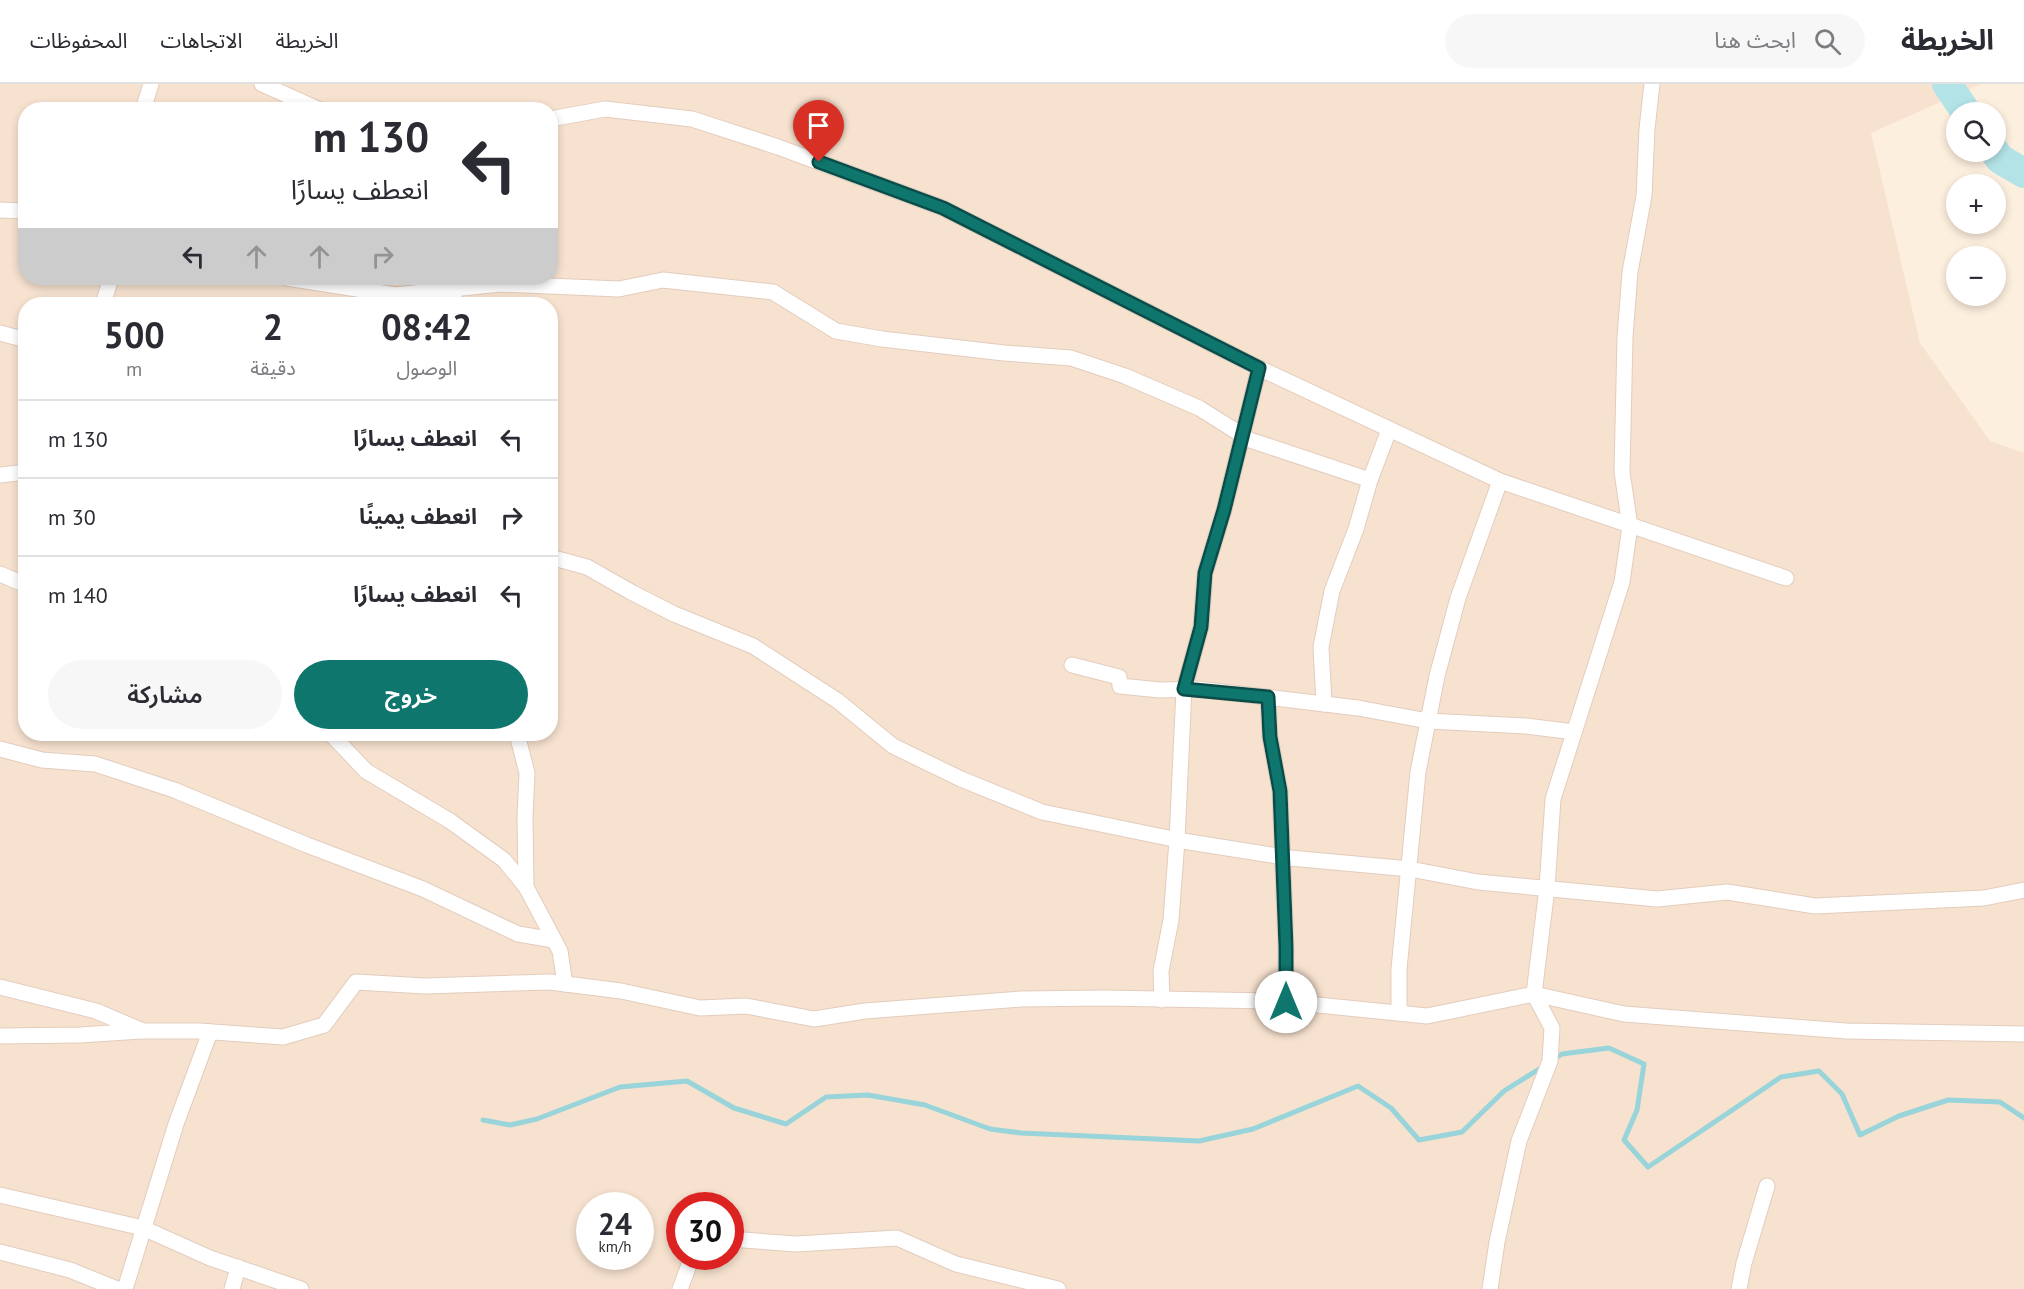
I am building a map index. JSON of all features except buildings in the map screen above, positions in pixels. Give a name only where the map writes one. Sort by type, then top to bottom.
[{"type":"street","points":[[145,102],[151,84]]},
{"type":"street","points":[[262,84],[302,102]]},
{"type":"street","points":[[1490,1289],[1497,1242],[1519,1141],[1550,1061],[1552,1028],[1534,994],[1547,888],[1553,799],[1622,582],[1630,525],[1622,472],[1625,337],[1630,272],[1644,196],[1652,84]]},
{"type":"street","points":[[558,117],[605,109],[692,118],[943,208],[1259,368],[1500,481],[1786,578]]},
{"type":"street","points":[[0,210],[18,211]]},
{"type":"street","points":[[524,285],[620,289],[663,280],[773,292],[836,331],[882,339],[993,352],[1071,358],[1125,376],[1199,408],[1250,440],[1370,480]]},
{"type":"street","points":[[331,285],[395,295],[441,285]]},
{"type":"street","points":[[0,333],[18,338]]},
{"type":"street","points":[[1162,1000],[1161,971],[1171,920],[1177,840],[1184,689],[1201,627],[1205,573],[1224,510],[1259,368]]},
{"type":"street","points":[[1324,704],[1321,647],[1332,591],[1356,529],[1370,480],[1389,429]]},
{"type":"street","points":[[0,475],[18,473]]},
{"type":"street","points":[[1399,1013],[1399,969],[1418,772],[1437,676],[1458,598],[1500,481]]},
{"type":"street","points":[[558,559],[587,567],[674,614],[753,646],[838,701],[893,746],[961,779],[1042,812],[1177,840],[1282,857],[1410,869],[1478,882],[1657,899],[1727,892],[1815,906],[1984,898],[2024,890]]},
{"type":"street","points":[[0,574],[18,582]]},
{"type":"street","points":[[1072,665],[1119,677],[1120,686],[1268,697],[1428,721],[1526,726],[1574,732]]},
{"type":"street","points":[[1268,697],[1270,737],[1280,791],[1286,1002]]},
{"type":"street","points":[[338,741],[366,771],[450,821],[504,860],[526,887],[560,951],[565,984]]},
{"type":"street","points":[[519,741],[527,773],[526,887]]},
{"type":"street","points":[[0,749],[42,760],[95,764],[174,790],[307,845],[423,889],[518,934],[554,940]]},
{"type":"street","points":[[0,1036],[143,1031],[210,1032],[283,1037],[324,1025],[356,982],[425,986],[512,982],[565,984],[621,991],[700,1008],[746,1006],[814,1019],[865,1011],[1021,999],[1104,998],[1286,1002],[1427,1016],[1534,994],[1624,1014],[1846,1031],[2024,1034]]},
{"type":"street","points":[[0,987],[96,1011],[143,1031]]},
{"type":"street","points":[[125,1289],[176,1124],[210,1032]]},
{"type":"street","points":[[1739,1289],[1744,1263],[1767,1186]]},
{"type":"street","points":[[0,1195],[143,1228],[210,1258],[301,1289]]},
{"type":"street","points":[[744,1240],[796,1244],[897,1238],[956,1264],[1058,1289]]},
{"type":"street","points":[[0,1252],[70,1270],[117,1289]]},
{"type":"street","points":[[232,1289],[238,1267]]},
{"type":"street","points":[[680,1289],[687,1270]]},
{"type":"shaded area","points":[[0,84],[1981,84],[1871,133],[1920,343],[1990,441],[2024,453],[2024,1289],[0,1289]]},
{"type":"waterway","points":[[1947,84],[1959,102]]},
{"type":"waterway","points":[[2005,162],[2024,173]]},
{"type":"waterway","points":[[1554,1059],[1562,1054],[1609,1048],[1644,1064],[1637,1110],[1624,1140],[1648,1167],[1781,1077],[1819,1071],[1842,1094],[1860,1135],[1899,1116],[1948,1100],[2000,1102],[2024,1118]]},
{"type":"waterway","points":[[483,1120],[510,1125],[537,1119],[620,1087],[687,1081],[734,1108],[786,1124],[826,1097],[868,1095],[925,1105],[990,1129],[1021,1133],[1199,1141],[1253,1129],[1358,1086],[1391,1108],[1419,1140],[1462,1132],[1504,1091],[1544,1066]]},
{"type":"route","points":[[819,162],[943,208],[1259,368],[1224,510],[1205,573],[1201,627],[1184,689],[1268,697],[1270,737],[1280,791],[1286,1002]]}]
